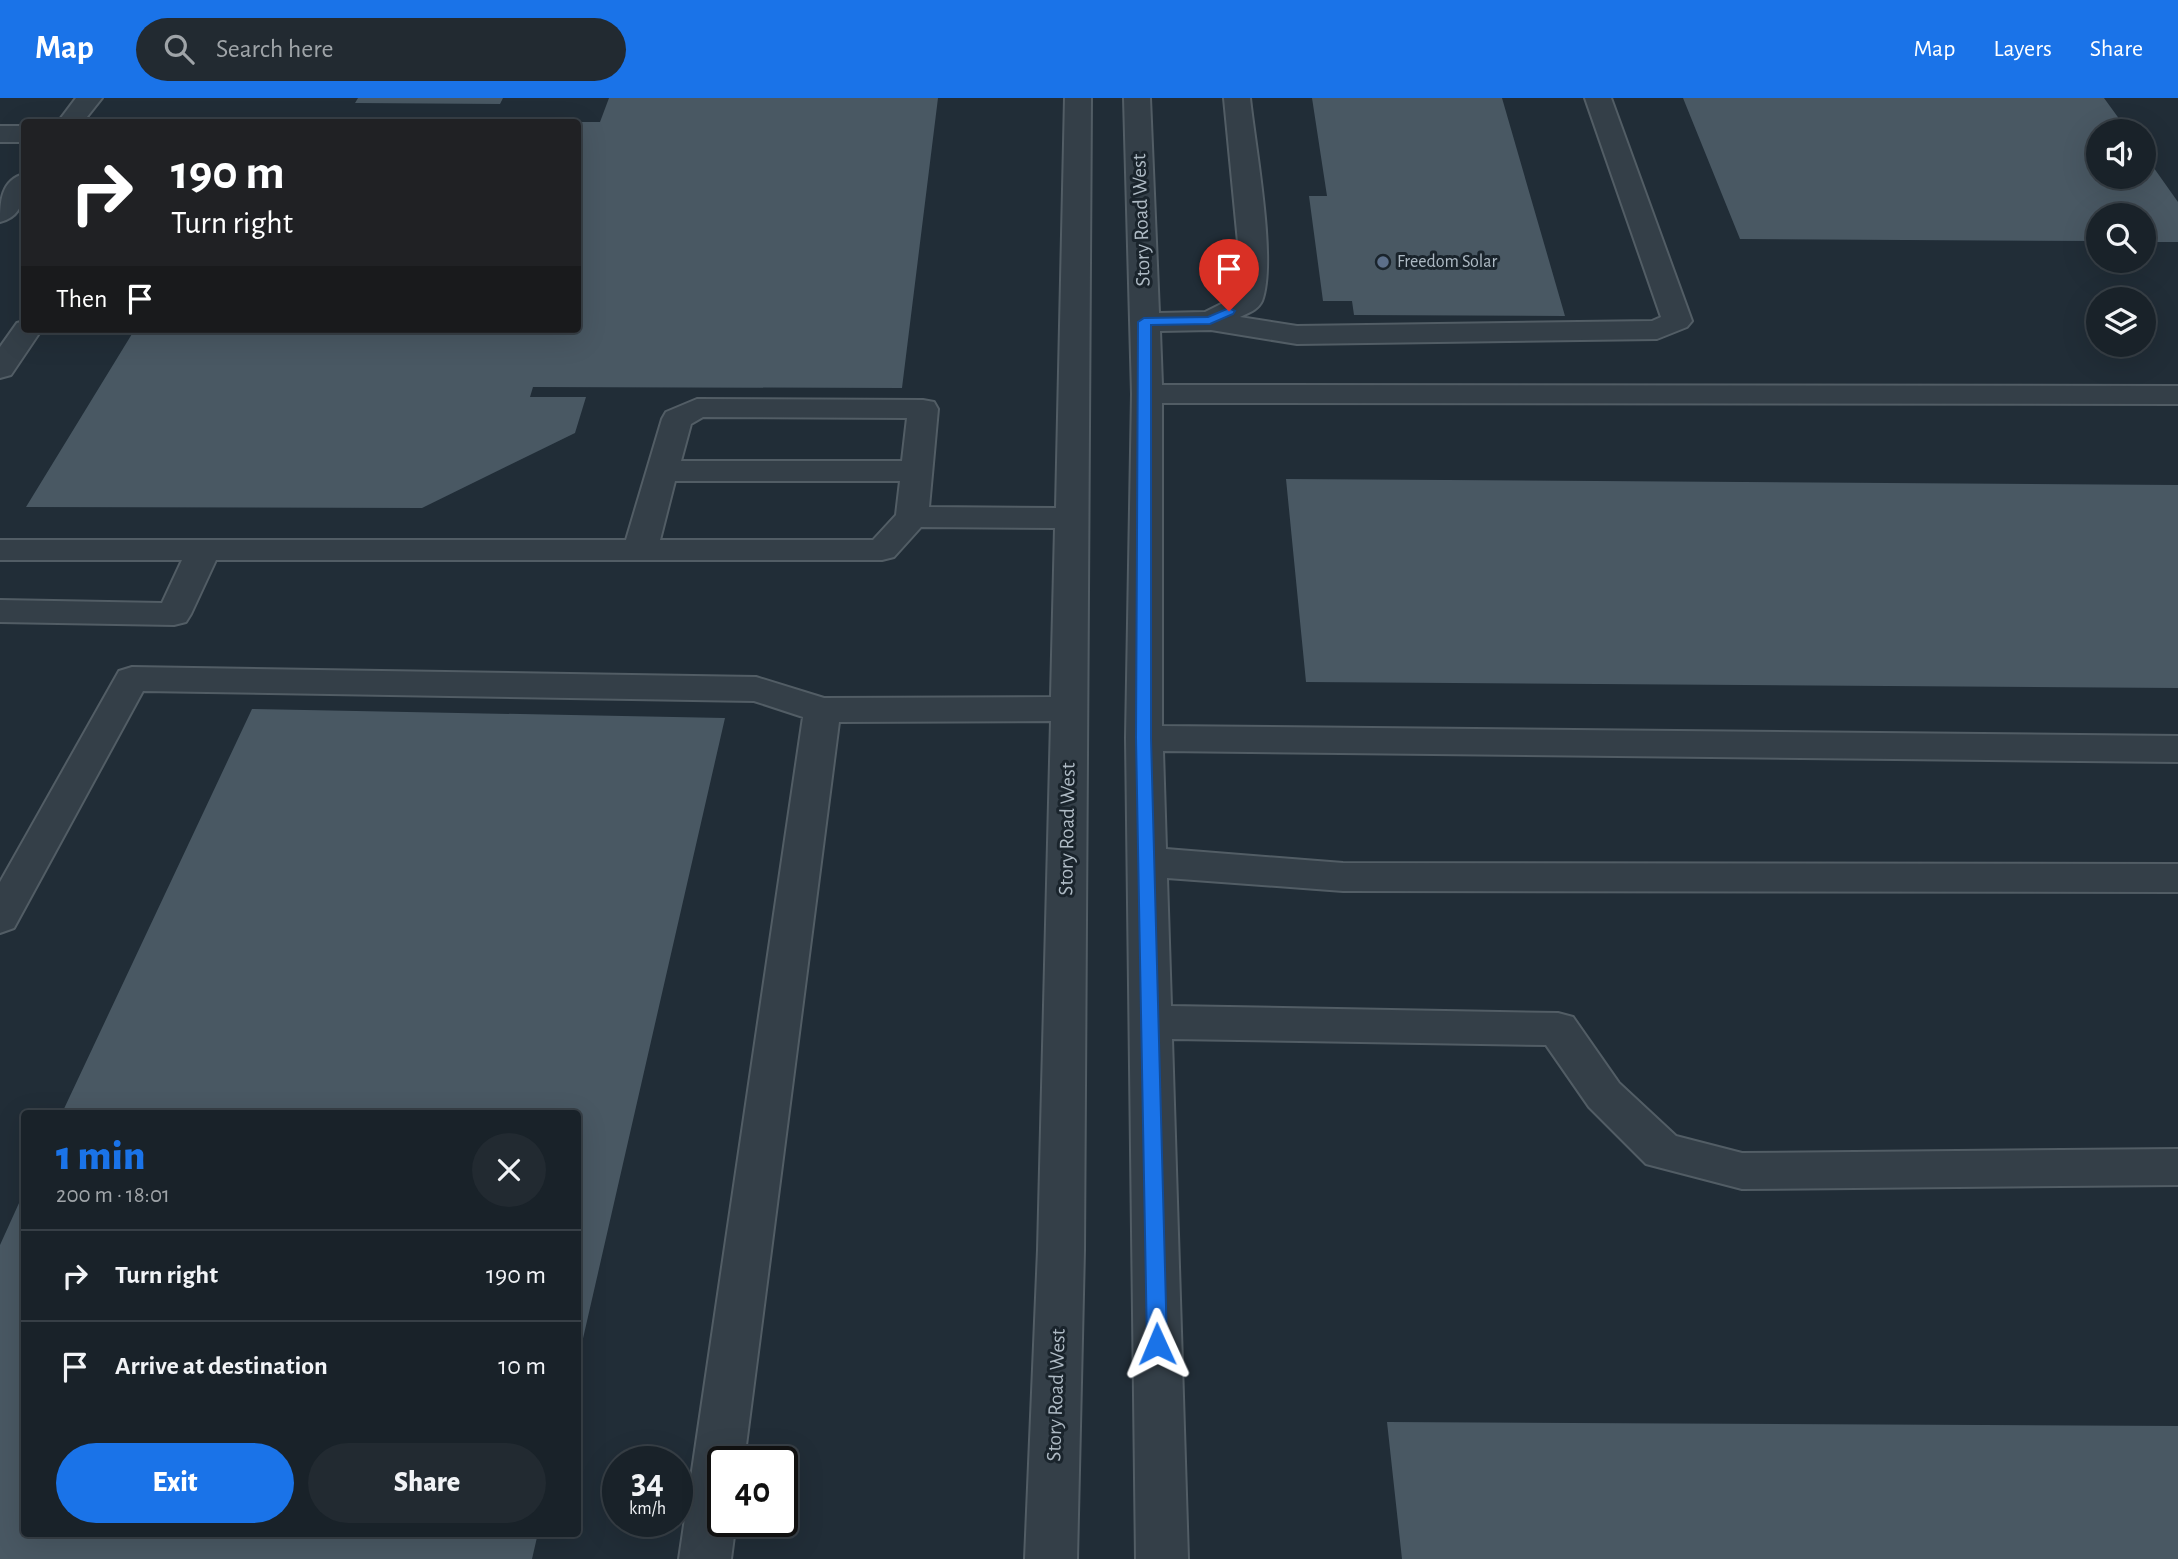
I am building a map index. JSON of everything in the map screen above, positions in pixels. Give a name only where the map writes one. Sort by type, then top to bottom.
[{"type":"street","points":[[72,119],[89,98]]},
{"type":"street","name":"Story Road West","points":[[1051,1559],[1061,1236],[1078,98]]},
{"type":"street","name":"Story Road West","points":[[1137,98],[1147,394],[1144,738],[1162,1559]]},
{"type":"street","points":[[1210,321],[1247,302],[1254,263],[1237,98]]},
{"type":"street","points":[[1144,322],[1210,321],[1297,335],[1657,330],[1677,321],[1598,98]]},
{"type":"street","points":[[0,134],[21,134]]},
{"type":"street","points":[[0,214],[21,186]]},
{"type":"street","points":[[0,369],[24,333]]},
{"type":"street","points":[[1147,394],[2178,396]]},
{"type":"street","points":[[0,550],[203,552],[640,551],[882,550],[912,517],[923,409],[697,408],[677,419],[640,551]]},
{"type":"street","points":[[662,471],[917,471]]},
{"type":"street","points":[[912,517],[1070,518]]},
{"type":"street","points":[[0,611],[174,614],[203,552]]},
{"type":"street","points":[[0,918],[132,679],[756,689],[822,710],[1069,709]]},
{"type":"street","points":[[705,1559],[822,710]]},
{"type":"street","points":[[1144,738],[2178,749]]},
{"type":"street","points":[[1147,862],[1343,877],[2178,878]]},
{"type":"street","points":[[1150,1022],[1558,1029],[1604,1095],[1662,1151],[1742,1171],[2178,1167]]},
{"type":"building","points":[[358,98],[503,98],[500,104],[355,103]]},
{"type":"building","points":[[609,98],[938,98],[902,388],[533,387],[530,397],[586,397],[575,433],[422,508],[26,507],[133,333],[581,333],[581,122],[600,122]]},
{"type":"building","points":[[1312,98],[1502,98],[1565,316],[1354,315],[1352,301],[1323,301],[1309,196],[1327,196]]},
{"type":"building","points":[[1683,98],[2104,98],[2119,119],[2086,119],[2086,189],[2156,189],[2156,171],[2178,202],[2178,242],[2156,242],[2156,203],[2086,203],[2086,241],[1740,239]]},
{"type":"building","points":[[1286,479],[2178,485],[2178,688],[1306,682]]},
{"type":"building","points":[[252,709],[725,718],[581,1347],[581,1110],[63,1110]]},
{"type":"building","points":[[21,1199],[21,1537],[537,1537],[532,1559],[0,1559],[0,1245]]},
{"type":"building","points":[[1387,1422],[2178,1426],[2178,1559],[1402,1559]]},
{"type":"place","name":"Freedom Solar","points":[[1383,262]]},
{"type":"route","points":[[1157,1344],[1144,738],[1147,394],[1144,322],[1210,321],[1229,311]]}]
